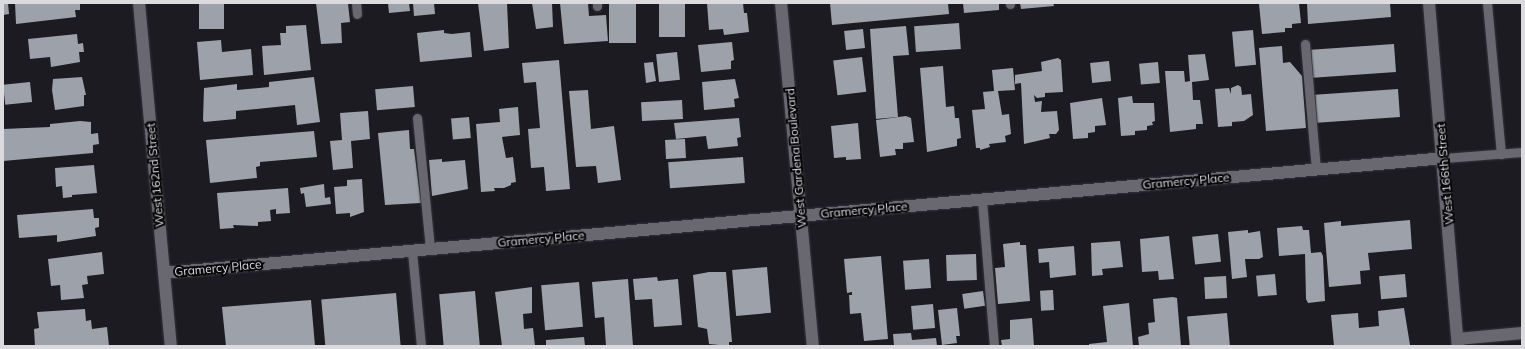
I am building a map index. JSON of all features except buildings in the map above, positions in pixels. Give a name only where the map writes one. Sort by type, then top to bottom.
[{"type":"street","name":"West 162nd Street","points":[[138,3],[171,346]]},
{"type":"street","name":"West Gardena Boulevard","points":[[781,3],[813,346]]},
{"type":"street","name":"West 166th Street","points":[[1429,3],[1444,158],[1458,342]]},
{"type":"street","name":"Gramercy Place","points":[[164,273],[1444,158]]},
{"type":"street","points":[[1458,342],[1522,333]]},
{"type":"lane","points":[[356,3],[357,14]]},
{"type":"lane","points":[[1487,3],[1501,154]]},
{"type":"lane","points":[[1305,44],[1316,170]]},
{"type":"lane","points":[[417,118],[430,249]]},
{"type":"lane","points":[[1444,158],[1522,152]]},
{"type":"lane","points":[[982,200],[994,346]]},
{"type":"lane","points":[[412,251],[421,346]]}]
